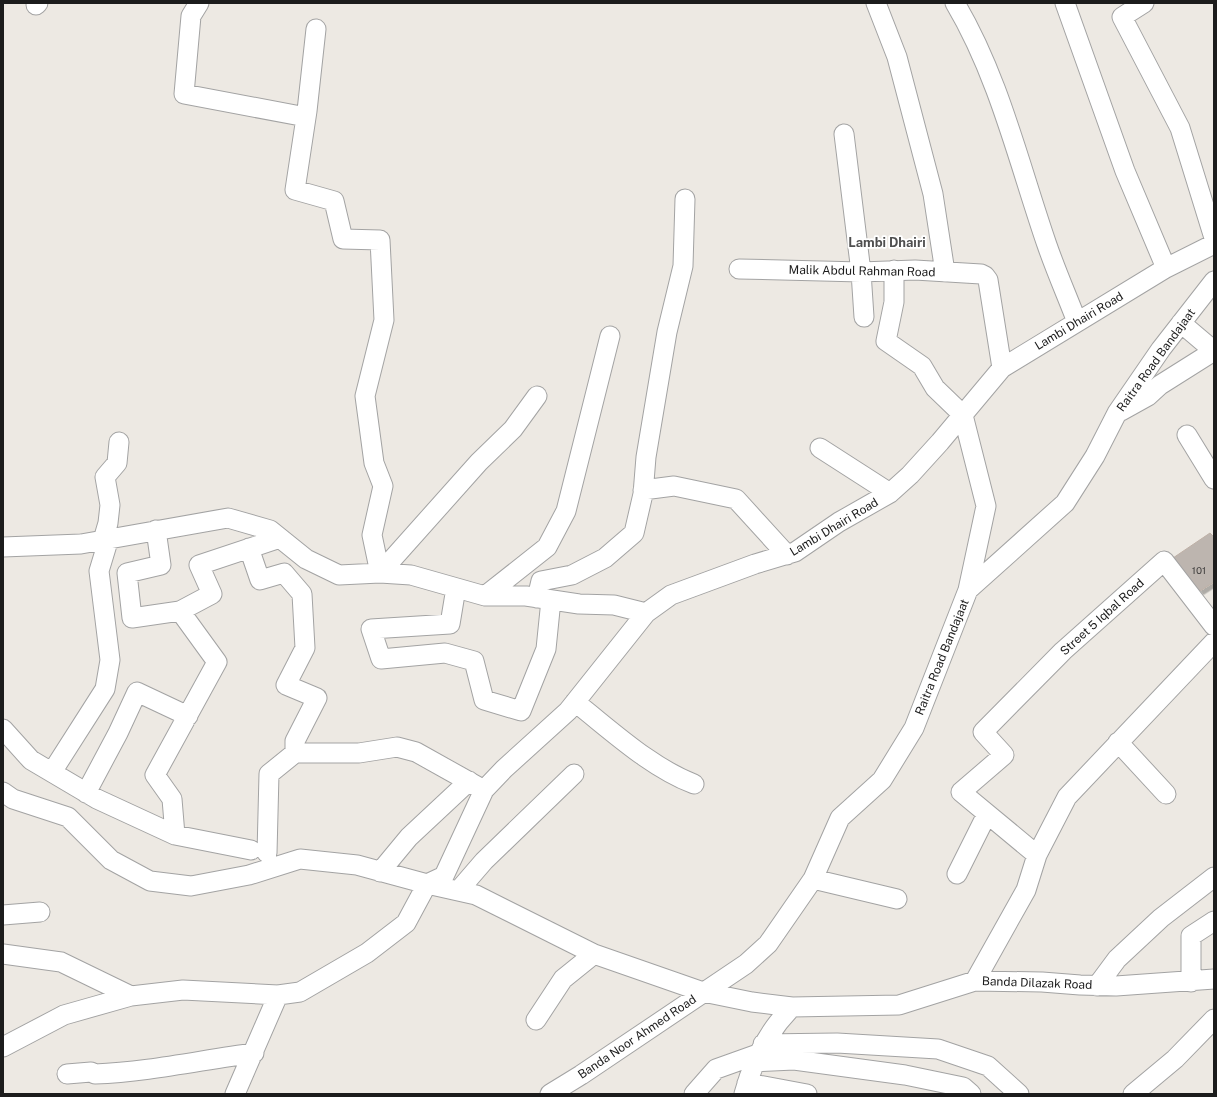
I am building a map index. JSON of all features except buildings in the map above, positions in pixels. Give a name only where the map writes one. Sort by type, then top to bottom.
[{"type":"street","points":[[199,3],[191,16],[184,94],[306,117]]},
{"type":"street","points":[[876,3],[896,57],[933,194],[945,272]]},
{"type":"street","points":[[955,3],[969,27],[992,81],[1018,154],[1047,246],[1077,322]]},
{"type":"street","points":[[1065,3],[1125,171],[1166,268]]},
{"type":"street","points":[[1144,3],[1122,17],[1180,128],[1214,238]]},
{"type":"street","points":[[316,29],[306,117],[295,190],[334,201],[343,239],[380,240],[384,320],[364,396],[374,463],[383,486],[372,535],[380,573]]},
{"type":"street","points":[[844,134],[861,272],[864,317]]},
{"type":"street","points":[[456,588],[450,624],[371,629],[381,659],[445,653],[474,661],[484,700],[521,711],[546,649],[544,599],[541,581],[572,575],[605,558],[634,533],[643,490],[646,457],[667,332],[683,266],[685,199]]},
{"type":"street","name":"Lambi Dhairi Road","points":[[380,872],[409,838],[476,786],[504,769],[540,738],[575,702],[646,613],[671,595],[755,564],[795,552],[839,522],[890,493],[910,475],[1002,368],[1166,268],[1214,244]]},
{"type":"street","name":"Malik Abdul Rahman Road","points":[[739,269],[861,272],[894,270],[981,274],[988,280],[1002,368]]},
{"type":"street","points":[[894,270],[894,302],[886,341],[922,366],[935,388],[963,415],[986,506],[968,590]]},
{"type":"street","name":"Raitra Road Bandajaat","points":[[703,992],[746,964],[768,944],[813,879],[840,818],[882,780],[914,728],[968,590],[1065,503],[1095,456],[1117,413],[1161,349],[1214,281]]},
{"type":"street","points":[[1117,413],[1148,396],[1160,385],[1214,351],[1181,323]]},
{"type":"street","points":[[485,596],[547,547],[566,511],[610,336]]},
{"type":"street","points":[[380,573],[479,462],[513,429],[537,396]]},
{"type":"street","points":[[1187,436],[1214,479]]},
{"type":"street","points":[[52,772],[105,689],[110,660],[99,571],[106,539],[110,505],[105,478],[117,463],[119,442]]},
{"type":"street","points":[[820,448],[890,493]]},
{"type":"street","points":[[643,490],[674,486],[736,499],[787,555]]},
{"type":"street","points":[[3,547],[81,544],[228,518],[270,530],[306,559],[339,575],[380,573],[411,575],[485,596],[526,596],[579,604],[614,605],[646,613]]},
{"type":"street","points":[[156,530],[161,565],[127,573],[132,618],[180,611],[212,594],[199,565],[280,538]]},
{"type":"street","points":[[249,548],[260,580],[284,573],[302,594],[304,648],[286,685],[317,698],[295,741],[295,753]]},
{"type":"street","name":"Street 5 Iqbal Road","points":[[987,814],[961,792],[1004,755],[983,732],[1063,651],[1164,561],[1214,626]]},
{"type":"street","points":[[175,835],[172,799],[155,776],[217,662],[180,611]]},
{"type":"street","points":[[974,981],[1026,890],[1037,855],[1067,797],[1214,642]]},
{"type":"street","points":[[86,793],[118,733],[137,692],[188,716]]},
{"type":"street","points":[[575,702],[639,752],[681,779],[694,784]]},
{"type":"street","points":[[3,729],[31,760],[86,793],[175,835],[259,852],[269,774],[295,753],[359,753],[396,747],[416,752],[476,786],[444,876],[426,884],[406,923],[367,953],[300,992],[278,995],[183,990],[131,996],[64,1015],[3,1047]]},
{"type":"street","points":[[1118,742],[1166,794]]},
{"type":"street","points":[[459,890],[484,860],[574,774]]},
{"type":"street","name":"Banda Dilazak Road","points":[[6,796],[68,817],[111,860],[150,881],[191,886],[249,875],[300,859],[357,865],[426,884],[459,890],[476,895],[594,954],[703,992],[752,1002],[792,1007],[899,1005],[974,981],[1042,982],[1097,986],[1191,982],[1214,979]]},
{"type":"street","points":[[957,874],[987,814],[1037,855]]},
{"type":"street","points":[[1097,986],[1117,959],[1161,918],[1214,877]]},
{"type":"street","points":[[813,879],[897,899]]},
{"type":"street","points":[[3,915],[40,912]]},
{"type":"street","points":[[1191,982],[1191,936],[1214,921]]},
{"type":"street","points":[[3,954],[61,962],[131,996]]},
{"type":"street","points":[[536,1020],[563,979],[594,954]]},
{"type":"street","name":"Banda Noor Ahmed Road","points":[[550,1094],[581,1075],[703,992]]},
{"type":"street","points":[[235,1094],[278,995]]},
{"type":"street","points":[[792,1007],[773,1028],[758,1053],[745,1089],[807,1094]]},
{"type":"street","points":[[1133,1094],[1175,1059],[1214,1018]]},
{"type":"street","points":[[694,1094],[716,1070],[758,1053],[838,1043],[938,1049],[988,1066],[1019,1094]]},
{"type":"street","points":[[67,1074],[91,1072],[95,1074],[131,1072],[198,1060],[254,1053]]},
{"type":"street","points":[[758,1053],[794,1060],[905,1075],[963,1087],[971,1094]]},
{"type":"district","name":"Lambi Dhairi","points":[[887,242]]}]
